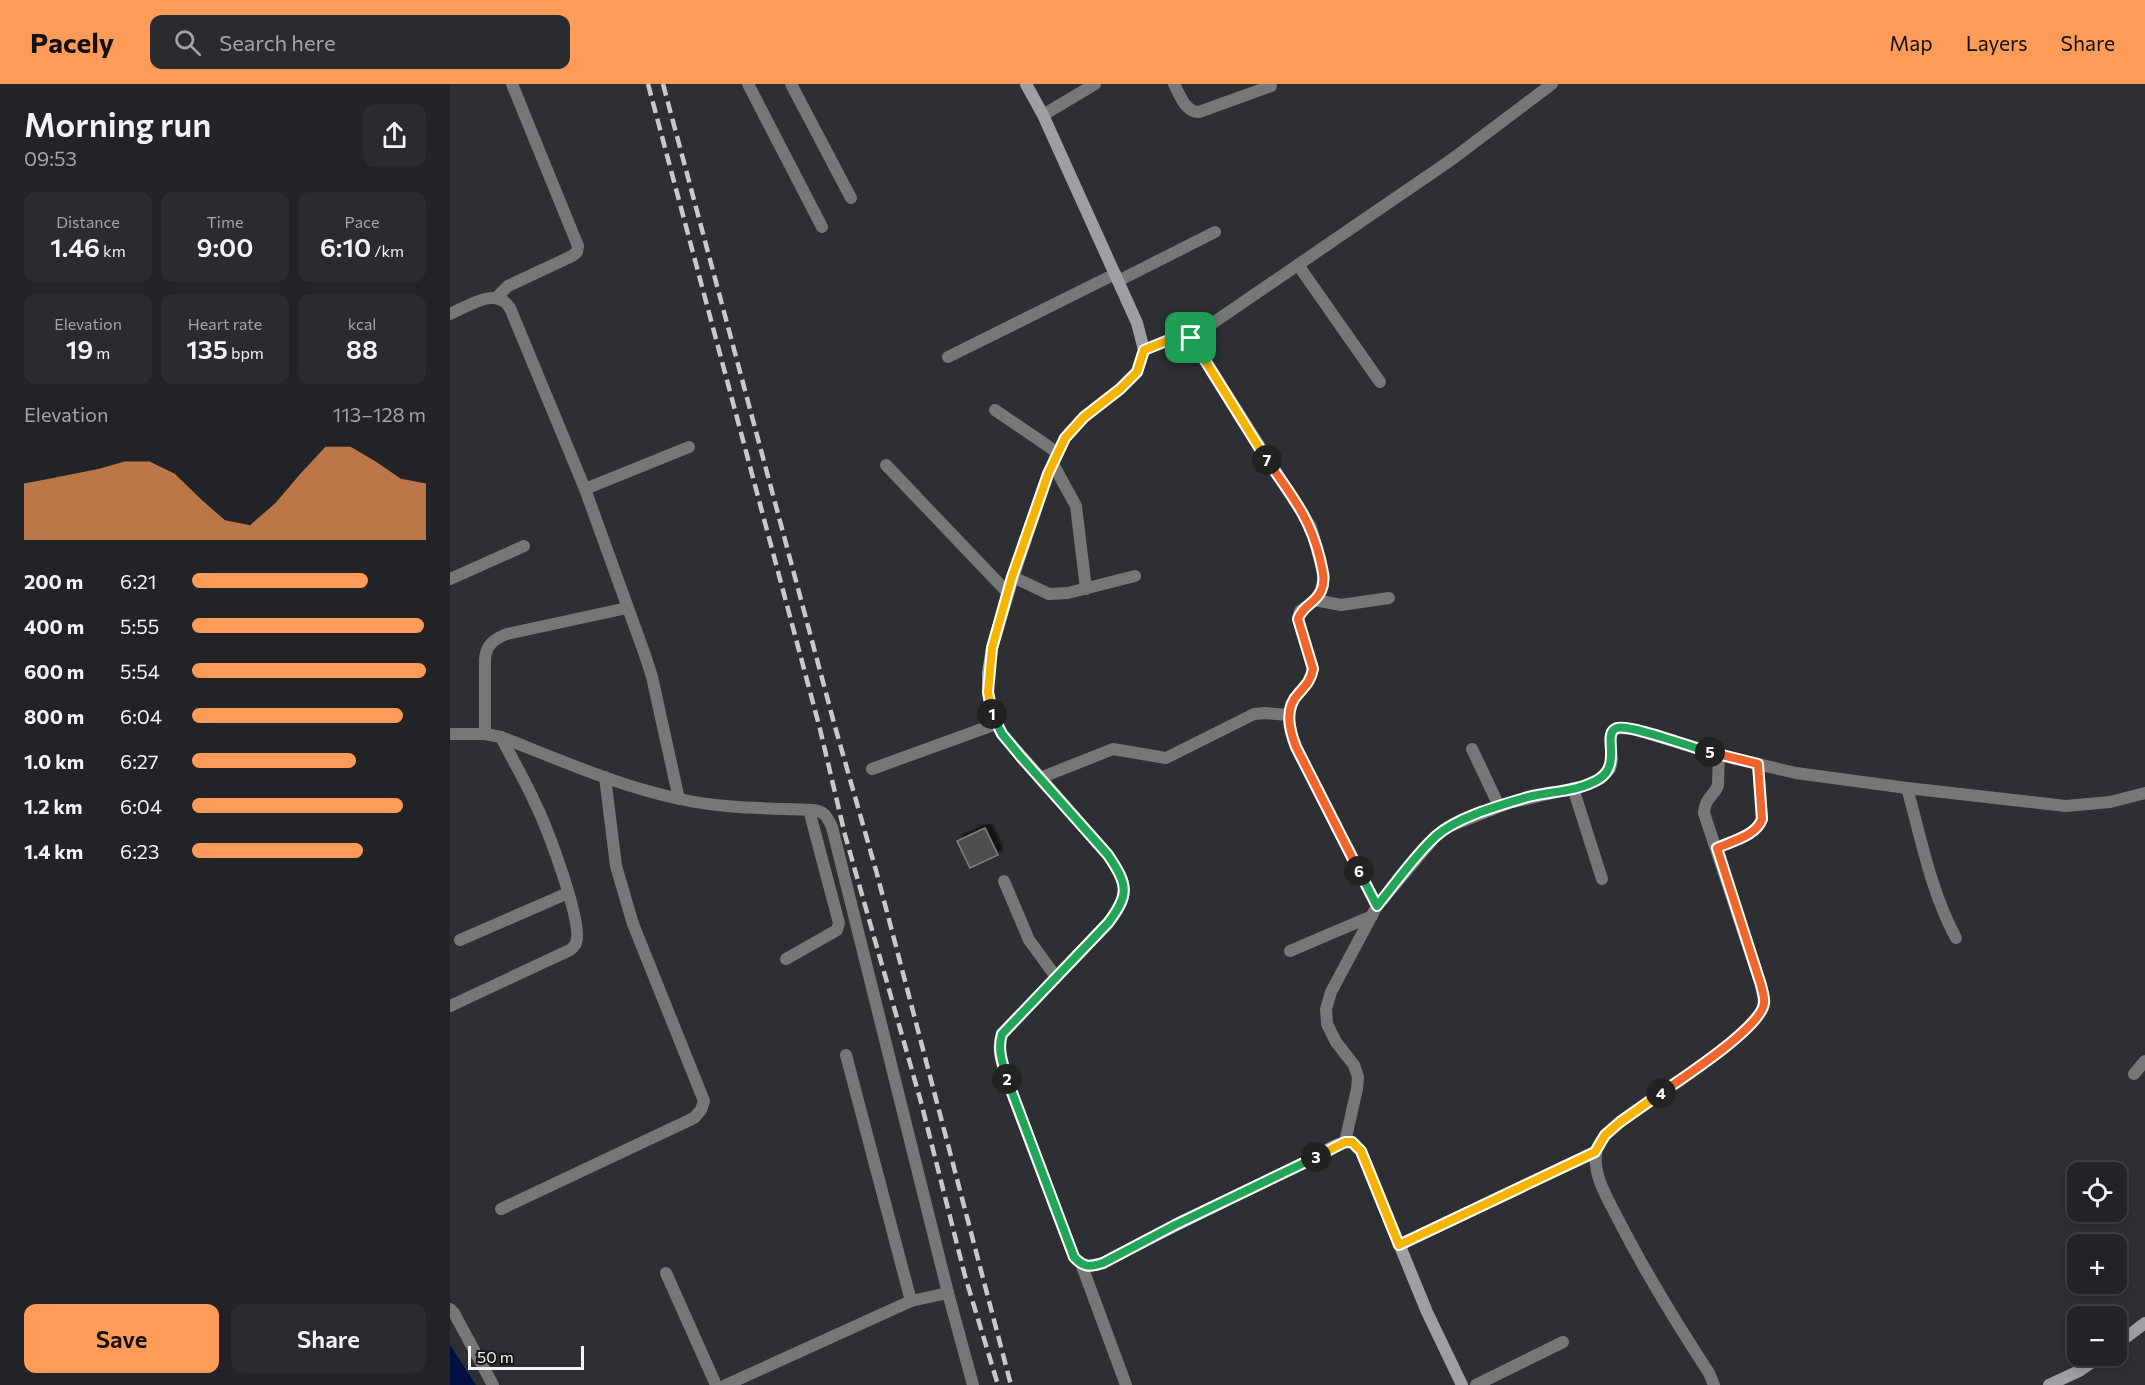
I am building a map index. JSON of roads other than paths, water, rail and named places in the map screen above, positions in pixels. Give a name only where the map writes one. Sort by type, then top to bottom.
[{"type":"street","points":[[498,297],[508,286],[572,256],[577,252],[578,246],[512,84]]},
{"type":"street","points":[[748,84],[822,227]]},
{"type":"street","points":[[790,84],[851,198]]},
{"type":"street","points":[[1026,84],[1043,115],[1137,322],[1144,350],[1137,372],[1120,389],[1084,417],[1065,438],[1012,577],[992,648],[988,673],[988,692],[996,724],[1117,867],[1125,890],[1124,897],[1119,909],[1108,923],[1002,1034],[999,1052],[1007,1080],[1074,1257],[1082,1266],[1126,1385]]},
{"type":"street","points":[[1043,115],[1095,84]]},
{"type":"street","points":[[1174,84],[1187,108],[1192,112],[1199,112],[1271,86]]},
{"type":"street","points":[[1191,338],[1451,160],[1552,84]]},
{"type":"street","points":[[948,357],[1215,232]]},
{"type":"street","points":[[1298,265],[1380,382]]},
{"type":"street","points":[[450,314],[490,297],[505,300],[510,308],[585,489],[652,677],[679,799]]},
{"type":"street","points":[[1144,350],[1181,335],[1191,338],[1311,527],[1324,576],[1321,590],[1315,600],[1300,611],[1298,619],[1313,669],[1312,677],[1293,699],[1289,715],[1290,731],[1374,911]]},
{"type":"street","points":[[995,410],[1056,459],[1076,506],[1086,589]]},
{"type":"street","points":[[585,489],[689,447]]},
{"type":"street","points":[[886,465],[1008,593]]},
{"type":"street","points":[[450,579],[524,546]]},
{"type":"street","points":[[1012,577],[1049,594],[1068,593],[1135,576]]},
{"type":"street","points":[[1315,600],[1341,605],[1389,598]]},
{"type":"street","points":[[485,734],[486,651],[493,640],[507,634],[627,608]]},
{"type":"street","points":[[1040,778],[1113,749],[1166,758],[1254,714],[1265,712],[1289,715]]},
{"type":"street","points":[[872,769],[996,724]]},
{"type":"street","points":[[1345,1142],[1358,1077],[1354,1065],[1336,1042],[1327,1024],[1326,1009],[1331,992],[1374,911],[1436,836],[1448,827],[1499,807],[1600,779],[1610,769],[1612,760],[1610,739],[1612,732],[1617,728],[1633,729],[1719,755],[1796,772],[1907,788],[2066,806],[2110,802],[2145,793]]},
{"type":"street","points":[[450,734],[485,734],[501,737],[605,777],[679,799],[702,803],[814,810],[827,816],[832,827],[973,1385]]},
{"type":"street","points":[[450,1006],[570,950],[576,944],[576,918],[543,818],[501,737]]},
{"type":"street","points":[[1472,748],[1499,807]]},
{"type":"street","points":[[1399,1245],[1595,1152],[1605,1135],[1620,1122],[1732,1042],[1758,1017],[1764,1005],[1761,985],[1704,813],[1704,806],[1718,785],[1719,755]]},
{"type":"street","points":[[1717,848],[1752,832],[1759,826],[1762,819],[1758,764]]},
{"type":"street","points":[[501,1209],[694,1118],[701,1110],[704,1101],[623,895],[616,866],[605,777]]},
{"type":"street","points":[[1573,788],[1602,879]]},
{"type":"street","points":[[1907,788],[1938,897],[1956,938]]},
{"type":"street","points":[[786,959],[837,930],[839,923],[814,810]]},
{"type":"street","points":[[1004,881],[1029,940],[1056,977]]},
{"type":"street","points":[[460,940],[568,893]]},
{"type":"street","points":[[1290,951],[1374,911]]},
{"type":"street","points":[[846,1055],[911,1301]]},
{"type":"street","points":[[2134,1074],[2145,1061]]},
{"type":"street","points":[[1082,1266],[1091,1267],[1103,1263],[1345,1142],[1352,1142],[1361,1151],[1426,1312],[1462,1385]]},
{"type":"street","points":[[1595,1152],[1597,1172],[1604,1190],[1649,1278],[1709,1373],[1714,1385]]},
{"type":"street","points":[[666,1273],[716,1385]]},
{"type":"street","points":[[726,1385],[911,1301],[948,1293]]},
{"type":"street","points":[[450,1309],[493,1385]]},
{"type":"street","points":[[2127,1337],[2145,1323]]},
{"type":"street","points":[[1476,1385],[1563,1342]]},
{"type":"street","points":[[2049,1385],[2086,1366]]},
{"type":"railway","points":[[648,84],[820,729],[845,835],[921,1102],[965,1276],[998,1385]]},
{"type":"railway","points":[[663,84],[834,723],[877,874],[1011,1385]]}]
